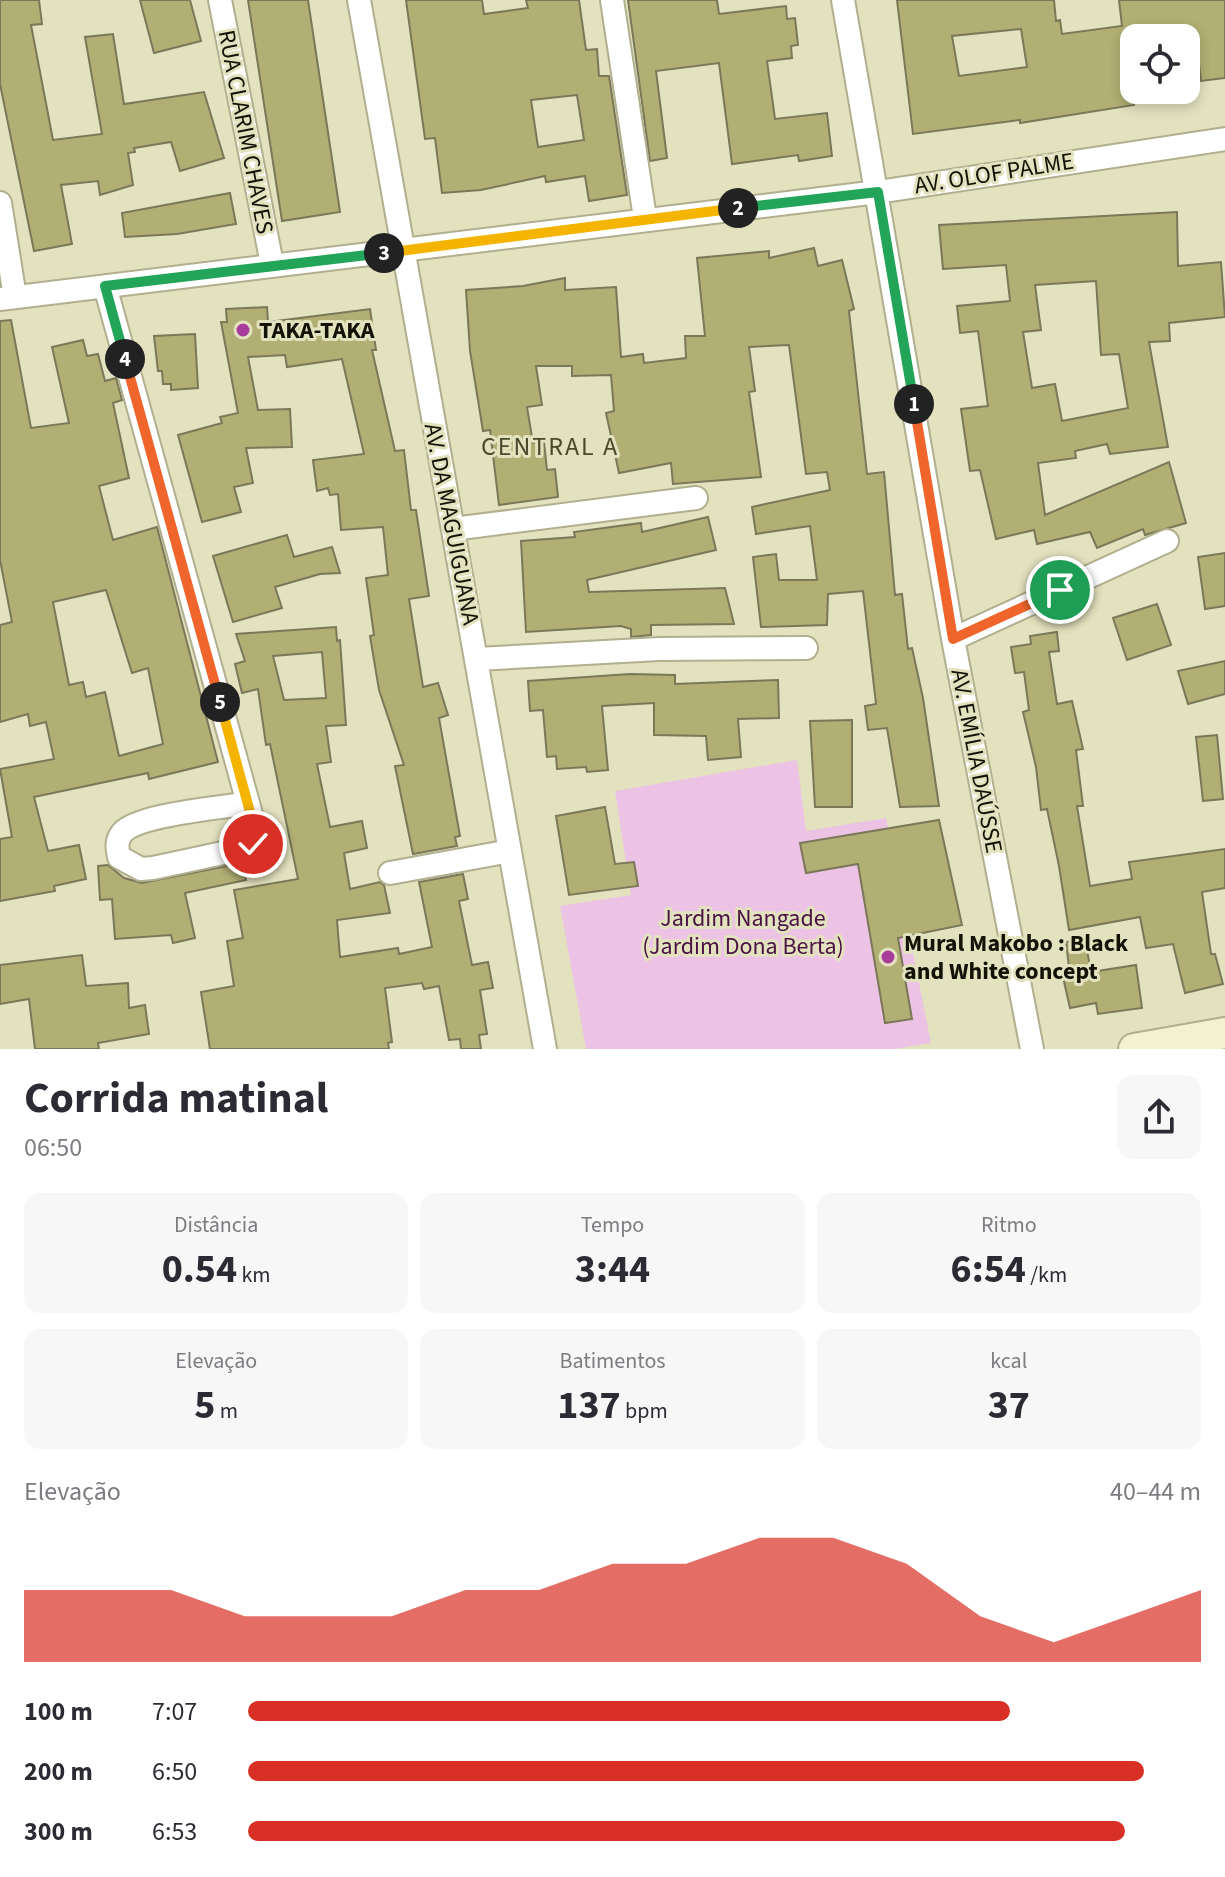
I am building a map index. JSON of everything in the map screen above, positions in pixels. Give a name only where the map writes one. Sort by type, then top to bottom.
[{"type":"main road","points":[[1134,1049],[1225,1033]]},
{"type":"street","name":"RUA CLARIM CHAVES","points":[[220,0],[272,264]]},
{"type":"street","name":"AV. DA MAGUIGUANA","points":[[359,0],[401,251],[545,1049]]},
{"type":"street","points":[[612,0],[645,218]]},
{"type":"street","name":"AV. EMÍLIA DAÚSSE","points":[[843,0],[953,639],[1032,1049]]},
{"type":"street","name":"AV. OLOF PALME","points":[[8,298],[878,192],[1225,139]]},
{"type":"street","points":[[0,203],[8,298]]},
{"type":"street","points":[[105,286],[248,803],[256,834],[253,844],[246,848],[141,869],[119,857],[116,845],[120,835],[140,822],[248,803]]},
{"type":"street","points":[[453,529],[696,498]]},
{"type":"street","points":[[953,639],[1167,541]]},
{"type":"street","points":[[477,659],[659,649],[806,648]]},
{"type":"street","points":[[390,873],[510,851]]},
{"type":"green space","name":"Jardim Nangade (Jardim Dona Berta)","points":[[797,760],[806,831],[886,818],[931,1043],[895,1049],[586,1049],[560,906],[631,895],[615,791]]},
{"type":"building","points":[[0,0],[39,0],[42,24],[31,25],[53,140],[102,134],[85,37],[113,34],[124,104],[204,92],[224,158],[180,171],[171,142],[134,148],[135,152],[128,153],[133,185],[100,195],[98,181],[61,185],[72,244],[34,251],[0,84]]},
{"type":"building","points":[[140,0],[190,0],[201,41],[154,53]]},
{"type":"building","points":[[248,0],[308,0],[340,212],[282,221]]},
{"type":"building","points":[[406,0],[482,0],[484,14],[528,8],[526,0],[579,0],[586,50],[597,49],[599,76],[609,76],[627,195],[589,201],[585,176],[546,182],[545,176],[481,190],[442,193],[435,138],[425,139]],"holes":[[[577,95],[584,140],[538,147],[531,100]]]},
{"type":"building","points":[[628,0],[717,0],[719,14],[786,6],[787,19],[795,18],[798,45],[791,46],[792,58],[767,61],[775,119],[827,113],[832,156],[799,161],[798,155],[732,164],[719,63],[656,71],[667,158],[650,161]]},
{"type":"building","points":[[897,0],[1054,0],[1056,21],[1060,20],[1062,34],[1120,26],[1120,104],[1134,105],[1020,123],[1020,120],[913,134]],"holes":[[[1021,29],[1027,67],[959,76],[952,36]]]},
{"type":"building","points":[[1119,0],[1225,0],[1225,78],[1201,81],[1200,24],[1122,24]]},
{"type":"building","points":[[230,193],[236,224],[177,234],[125,237],[122,213]]},
{"type":"building","points":[[1177,212],[1178,266],[1221,262],[1225,317],[1169,323],[1170,341],[1149,342],[1168,447],[1110,454],[1107,444],[1075,451],[1076,458],[1038,463],[1045,515],[1169,462],[1186,523],[1145,535],[1143,529],[1097,548],[1090,532],[1037,544],[1034,530],[996,539],[980,470],[970,471],[961,409],[988,406],[978,331],[960,333],[957,306],[1010,301],[1006,265],[943,269],[939,225]],"holes":[[[1096,281],[1101,355],[1119,354],[1128,408],[1062,421],[1055,384],[1032,388],[1023,332],[1041,330],[1035,285]]]},
{"type":"building","points":[[814,248],[818,266],[842,260],[854,309],[849,311],[867,474],[884,472],[895,595],[902,594],[908,649],[912,648],[923,698],[939,806],[900,807],[887,728],[868,730],[865,706],[876,704],[863,591],[828,594],[827,625],[761,627],[753,557],[776,554],[779,580],[817,580],[810,526],[756,534],[752,507],[830,490],[827,472],[806,474],[789,345],[749,347],[755,391],[749,392],[761,477],[673,484],[671,463],[619,473],[606,413],[614,411],[611,375],[572,376],[572,366],[536,366],[542,405],[527,407],[533,443],[544,442],[547,470],[555,469],[558,497],[499,505],[490,430],[483,431],[470,351],[466,290],[523,286],[565,278],[565,290],[616,287],[621,357],[643,354],[644,363],[686,358],[685,336],[705,336],[697,258],[769,251],[769,258]]},
{"type":"building","points":[[267,307],[268,322],[370,309],[376,350],[372,350],[395,451],[404,450],[411,510],[416,510],[429,596],[409,599],[423,687],[438,683],[448,715],[439,718],[460,836],[455,837],[457,846],[413,854],[395,766],[404,765],[379,690],[370,636],[374,635],[366,578],[388,575],[383,527],[341,530],[338,494],[330,495],[328,488],[317,491],[313,460],[364,454],[342,359],[287,367],[285,355],[248,357],[258,410],[290,409],[292,447],[246,448],[253,483],[234,487],[241,512],[202,522],[178,435],[222,423],[220,417],[238,413],[221,322],[227,322],[226,309]]},
{"type":"building","points":[[11,320],[31,428],[69,423],[52,347],[83,340],[87,356],[98,354],[105,381],[116,378],[122,400],[113,403],[129,478],[99,486],[113,540],[157,527],[218,762],[149,779],[148,773],[34,797],[48,851],[79,845],[86,879],[54,886],[55,891],[0,901],[0,839],[12,837],[0,769],[54,759],[46,722],[30,726],[28,714],[0,722],[0,625],[12,622],[0,560],[0,321]],"holes":[[[106,590],[132,673],[148,668],[163,744],[119,756],[105,692],[86,697],[83,682],[69,685],[53,602]]]},
{"type":"building","points":[[195,334],[198,388],[171,390],[171,384],[163,384],[162,371],[158,371],[154,336]]},
{"type":"building","points":[[708,517],[716,550],[587,580],[589,592],[725,588],[734,624],[651,625],[651,635],[631,637],[631,629],[621,626],[526,632],[521,541],[575,537],[574,532],[641,523],[642,532]]},
{"type":"building","points":[[287,535],[294,557],[332,547],[340,573],[320,574],[275,587],[282,608],[233,622],[213,556]]},
{"type":"building","points":[[1225,553],[1225,606],[1205,609],[1198,557]]},
{"type":"building","points":[[1157,604],[1171,645],[1127,660],[1113,618]]},
{"type":"building","points":[[336,627],[337,641],[340,640],[346,725],[326,726],[331,762],[317,764],[330,827],[362,821],[367,848],[344,853],[350,889],[380,882],[384,885],[390,913],[337,920],[340,957],[398,948],[399,954],[432,947],[419,882],[463,874],[468,899],[459,901],[472,965],[488,962],[493,988],[480,990],[487,1034],[479,1035],[481,1049],[461,1049],[460,1039],[449,1040],[439,986],[424,989],[422,983],[385,988],[392,1042],[388,1043],[389,1049],[210,1049],[201,992],[234,986],[227,941],[243,938],[234,890],[298,879],[270,744],[266,745],[258,689],[242,693],[235,664],[245,661],[236,634]],"holes":[[[322,652],[326,698],[284,700],[273,656]]]},
{"type":"building","points":[[1057,632],[1059,651],[1049,652],[1057,704],[1072,701],[1083,749],[1076,750],[1083,806],[1077,806],[1090,886],[1132,879],[1129,862],[1225,849],[1225,888],[1202,892],[1211,954],[1215,954],[1223,984],[1185,993],[1173,944],[1146,948],[1140,917],[1069,930],[1047,809],[1041,810],[1036,767],[1023,712],[1029,710],[1024,672],[1015,673],[1011,647],[1031,644],[1030,636]]},
{"type":"building","points":[[1225,661],[1225,694],[1188,704],[1178,671]]},
{"type":"building","points":[[630,674],[675,675],[675,684],[778,680],[779,718],[738,719],[741,757],[708,760],[706,736],[654,735],[654,703],[602,706],[608,770],[587,772],[586,767],[557,769],[556,756],[547,757],[543,710],[530,711],[528,681]]},
{"type":"building","points":[[852,720],[852,807],[815,807],[810,721]]},
{"type":"building","points":[[1217,735],[1223,799],[1203,801],[1196,737]]},
{"type":"building","points":[[605,807],[615,864],[634,862],[638,886],[569,895],[556,816]]},
{"type":"building","points":[[939,820],[962,925],[898,938],[912,1019],[885,1023],[858,864],[806,873],[800,843]]},
{"type":"building","points":[[242,863],[246,880],[185,893],[195,938],[173,943],[171,935],[115,939],[112,899],[100,900],[98,866],[108,865],[124,878],[142,883]]},
{"type":"building","points":[[1085,939],[1091,972],[1136,965],[1142,1008],[1098,1014],[1096,1003],[1070,1008],[1063,977],[1070,976],[1066,942]]},
{"type":"building","points":[[82,955],[86,986],[128,983],[129,1008],[145,1005],[149,1034],[98,1043],[99,1049],[35,1049],[29,999],[0,1004],[0,965]]},
{"type":"place","name":"TAKA-TAKA","points":[[243,330]]},
{"type":"place","name":"Mural Makobo : Black and White concept","points":[[888,957]]},
{"type":"district","name":"CENTRAL A","points":[[550,446]]},
{"type":"route","points":[[253,844],[256,834],[248,803],[105,286],[878,192],[953,639],[1060,590]]}]
